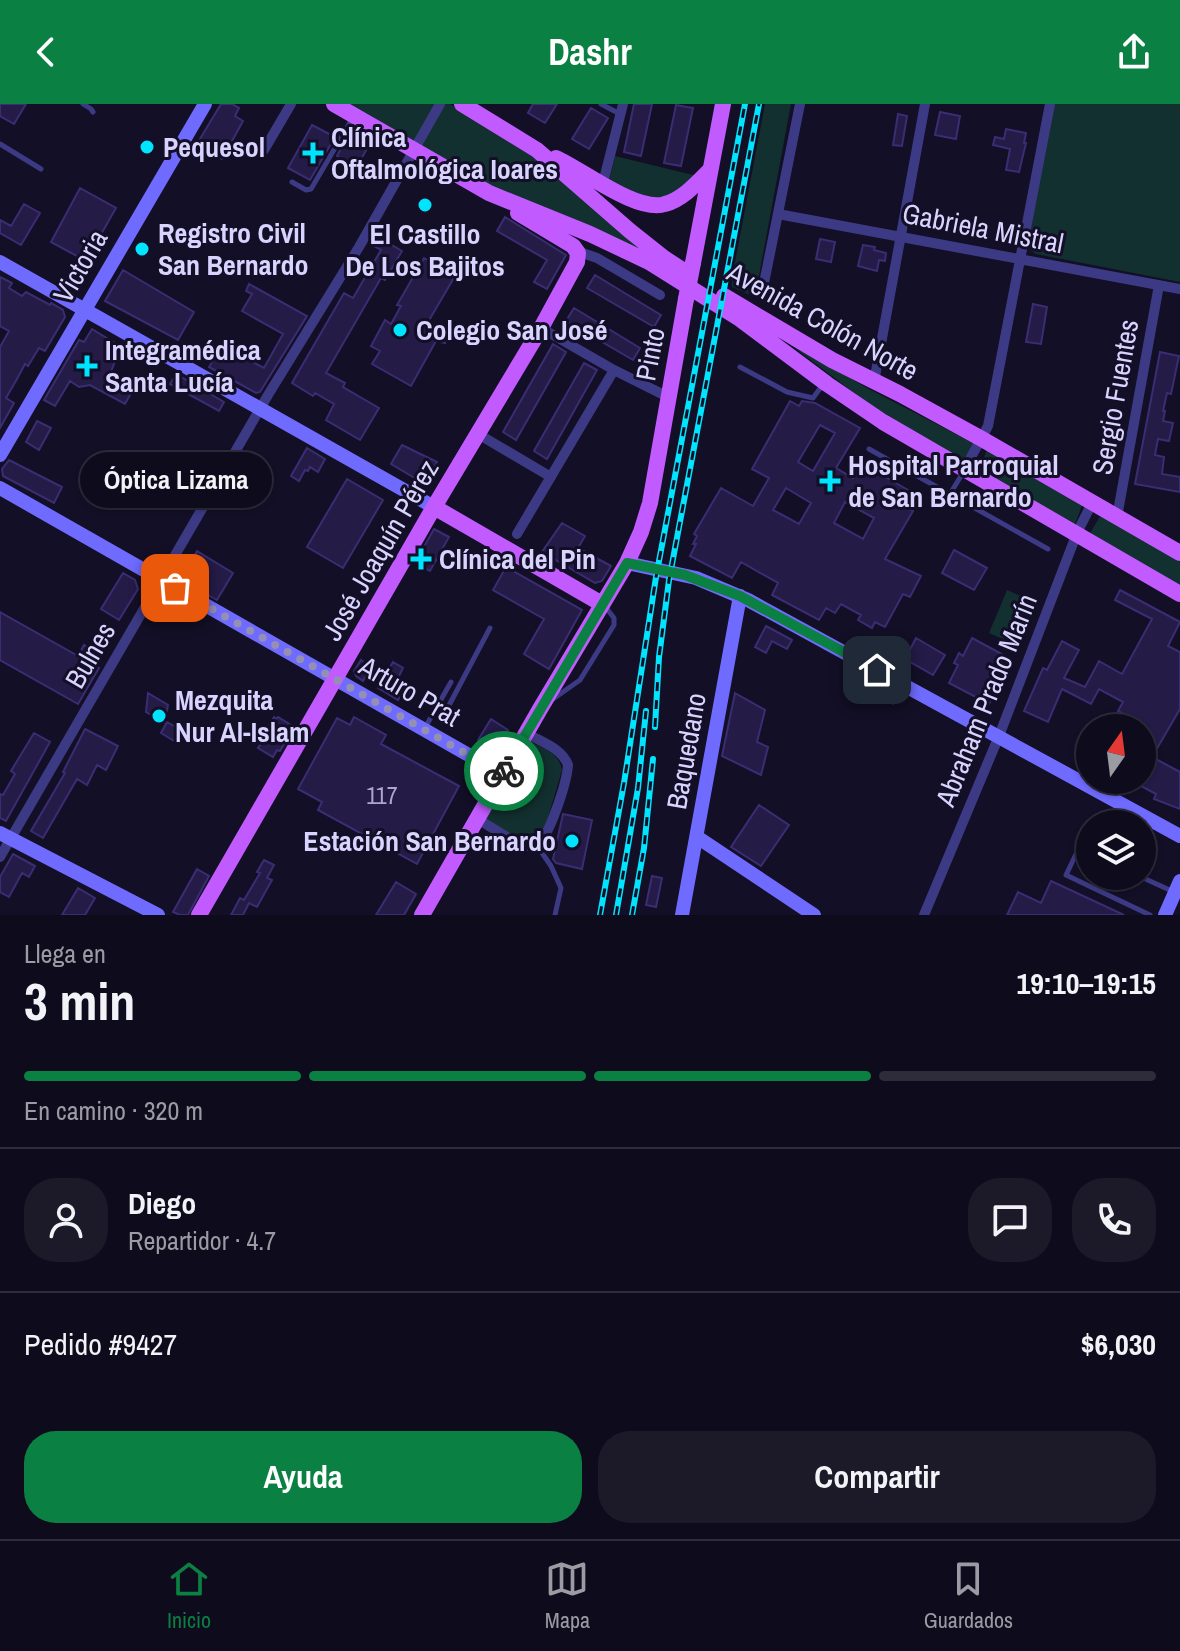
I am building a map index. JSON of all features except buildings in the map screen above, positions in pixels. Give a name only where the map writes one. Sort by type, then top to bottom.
[{"type":"main road","points":[[334,104],[506,201],[590,234],[649,262],[740,319],[883,422],[1180,594]]},
{"type":"main road","name":"Avenida Colón Norte","points":[[462,104],[537,150],[664,258],[709,287],[832,360],[982,439],[1180,553]]},
{"type":"main road","name":"Pinto","points":[[422,915],[627,563],[647,517],[723,104]]},
{"type":"main road","points":[[537,150],[560,159],[638,203],[659,206],[681,196],[710,170]]},
{"type":"main road","points":[[506,201],[513,209],[577,251]]},
{"type":"main road","name":"José Joaquín Pérez","points":[[199,915],[541,328],[577,262],[577,251]]},
{"type":"main road","points":[[434,507],[602,604]]},
{"type":"street","name":"Victoria","points":[[0,455],[205,104]]},
{"type":"street","points":[[264,150],[291,104]]},
{"type":"street","name":"Bulnes","points":[[0,857],[5,836],[359,247],[440,104]]},
{"type":"street","points":[[763,288],[800,104]]},
{"type":"street","points":[[874,382],[925,104]]},
{"type":"street","points":[[965,468],[988,426],[1050,104]]},
{"type":"street","points":[[603,183],[622,109]]},
{"type":"street","name":"Gabriela Mistral","points":[[778,214],[1180,289]]},
{"type":"street","points":[[577,251],[597,258],[660,295]]},
{"type":"street","points":[[0,262],[434,507]]},
{"type":"street","name":"Sergio Fuentes","points":[[1117,517],[1159,285]]},
{"type":"street","points":[[541,328],[668,397]]},
{"type":"street","points":[[517,534],[614,370]]},
{"type":"street","points":[[478,434],[551,477]]},
{"type":"street","name":"Arturo Prat","points":[[0,488],[502,774]]},
{"type":"street","name":"Abraham Prado Marín","points":[[924,915],[999,736],[1077,533],[1092,503]]},
{"type":"street","points":[[627,563],[685,575],[740,596],[1180,836]]},
{"type":"street","name":"Baquedano","points":[[682,915],[740,596]]},
{"type":"street","points":[[476,818],[529,848],[538,847],[547,834],[567,760],[526,733]]},
{"type":"street","points":[[5,836],[158,915]]},
{"type":"street","points":[[697,837],[814,915]]},
{"type":"street","points":[[1165,915],[1177,887]]},
{"type":"lane","points":[[83,104],[93,112]]},
{"type":"lane","points":[[601,104],[622,109]]},
{"type":"lane","points":[[292,182],[306,190],[311,189],[354,116]]},
{"type":"lane","points":[[0,144],[41,169]]},
{"type":"lane","points":[[740,367],[793,395],[813,398],[825,383]]},
{"type":"lane","points":[[869,449],[1048,549]]},
{"type":"lane","points":[[950,494],[965,468]]},
{"type":"lane","points":[[435,711],[446,711],[490,628]]},
{"type":"lane","points":[[424,729],[451,682]]},
{"type":"lane","points":[[893,702],[901,683]]},
{"type":"lane","points":[[538,847],[561,888],[555,915]]},
{"type":"lane","points":[[1076,854],[1066,875],[1076,880]]},
{"type":"lane","points":[[1156,881],[1177,887]]},
{"type":"lane","points":[[1098,890],[1150,915]]},
{"type":"green space","points":[[346,104],[450,104],[517,143],[645,252],[497,190]]},
{"type":"green space","points":[[765,104],[791,104],[755,297],[732,287],[732,278]]},
{"type":"green space","points":[[1054,104],[1180,104],[1180,282],[1031,251],[1028,244]]},
{"type":"green space","points":[[615,156],[697,176],[676,193],[658,201],[609,182]]},
{"type":"green space","points":[[784,340],[867,388],[973,443],[963,461],[869,404]]},
{"type":"green space","points":[[988,448],[1083,503],[1075,524],[978,470]]},
{"type":"green space","points":[[1101,515],[1180,562],[1180,587],[1090,533]]},
{"type":"green space","points":[[1007,590],[1030,600],[1012,643],[989,633]]},
{"type":"green space","points":[[529,741],[554,755],[562,770],[544,831],[530,840],[522,840],[483,818]]},
{"type":"railway","points":[[600,915],[656,577],[745,104]]},
{"type":"railway","points":[[655,727],[659,657],[669,580],[759,104]]},
{"type":"railway","points":[[616,915],[638,788],[646,711]]},
{"type":"railway","points":[[632,915],[644,848],[653,759]]},
{"type":"way so far","points":[[175,588],[502,774],[504,771]]},
{"type":"place","name":"Pequesol","points":[[147,147]]},
{"type":"place","name":"Clínica Oftalmológica Ioares","points":[[313,153]]},
{"type":"place","name":"El Castillo De Los Bajitos","points":[[425,205]]},
{"type":"place","name":"Registro Civil San Bernardo","points":[[142,249]]},
{"type":"place","name":"Colegio San José","points":[[400,330]]},
{"type":"place","name":"Integramédica Santa Lucía","points":[[87,366]]},
{"type":"place","name":"Hospital Parroquial de San Bernardo","points":[[830,481]]},
{"type":"place","name":"Clínica del Pin","points":[[421,559]]},
{"type":"place","name":"Óptica Lizama","points":[[175,588]]},
{"type":"place","name":"Mezquita Nur Al-Islam","points":[[159,716]]},
{"type":"place","name":"Estación San Bernardo","points":[[572,841]]},
{"type":"route","points":[[504,771],[627,563],[696,578],[740,596],[877,670]]}]
